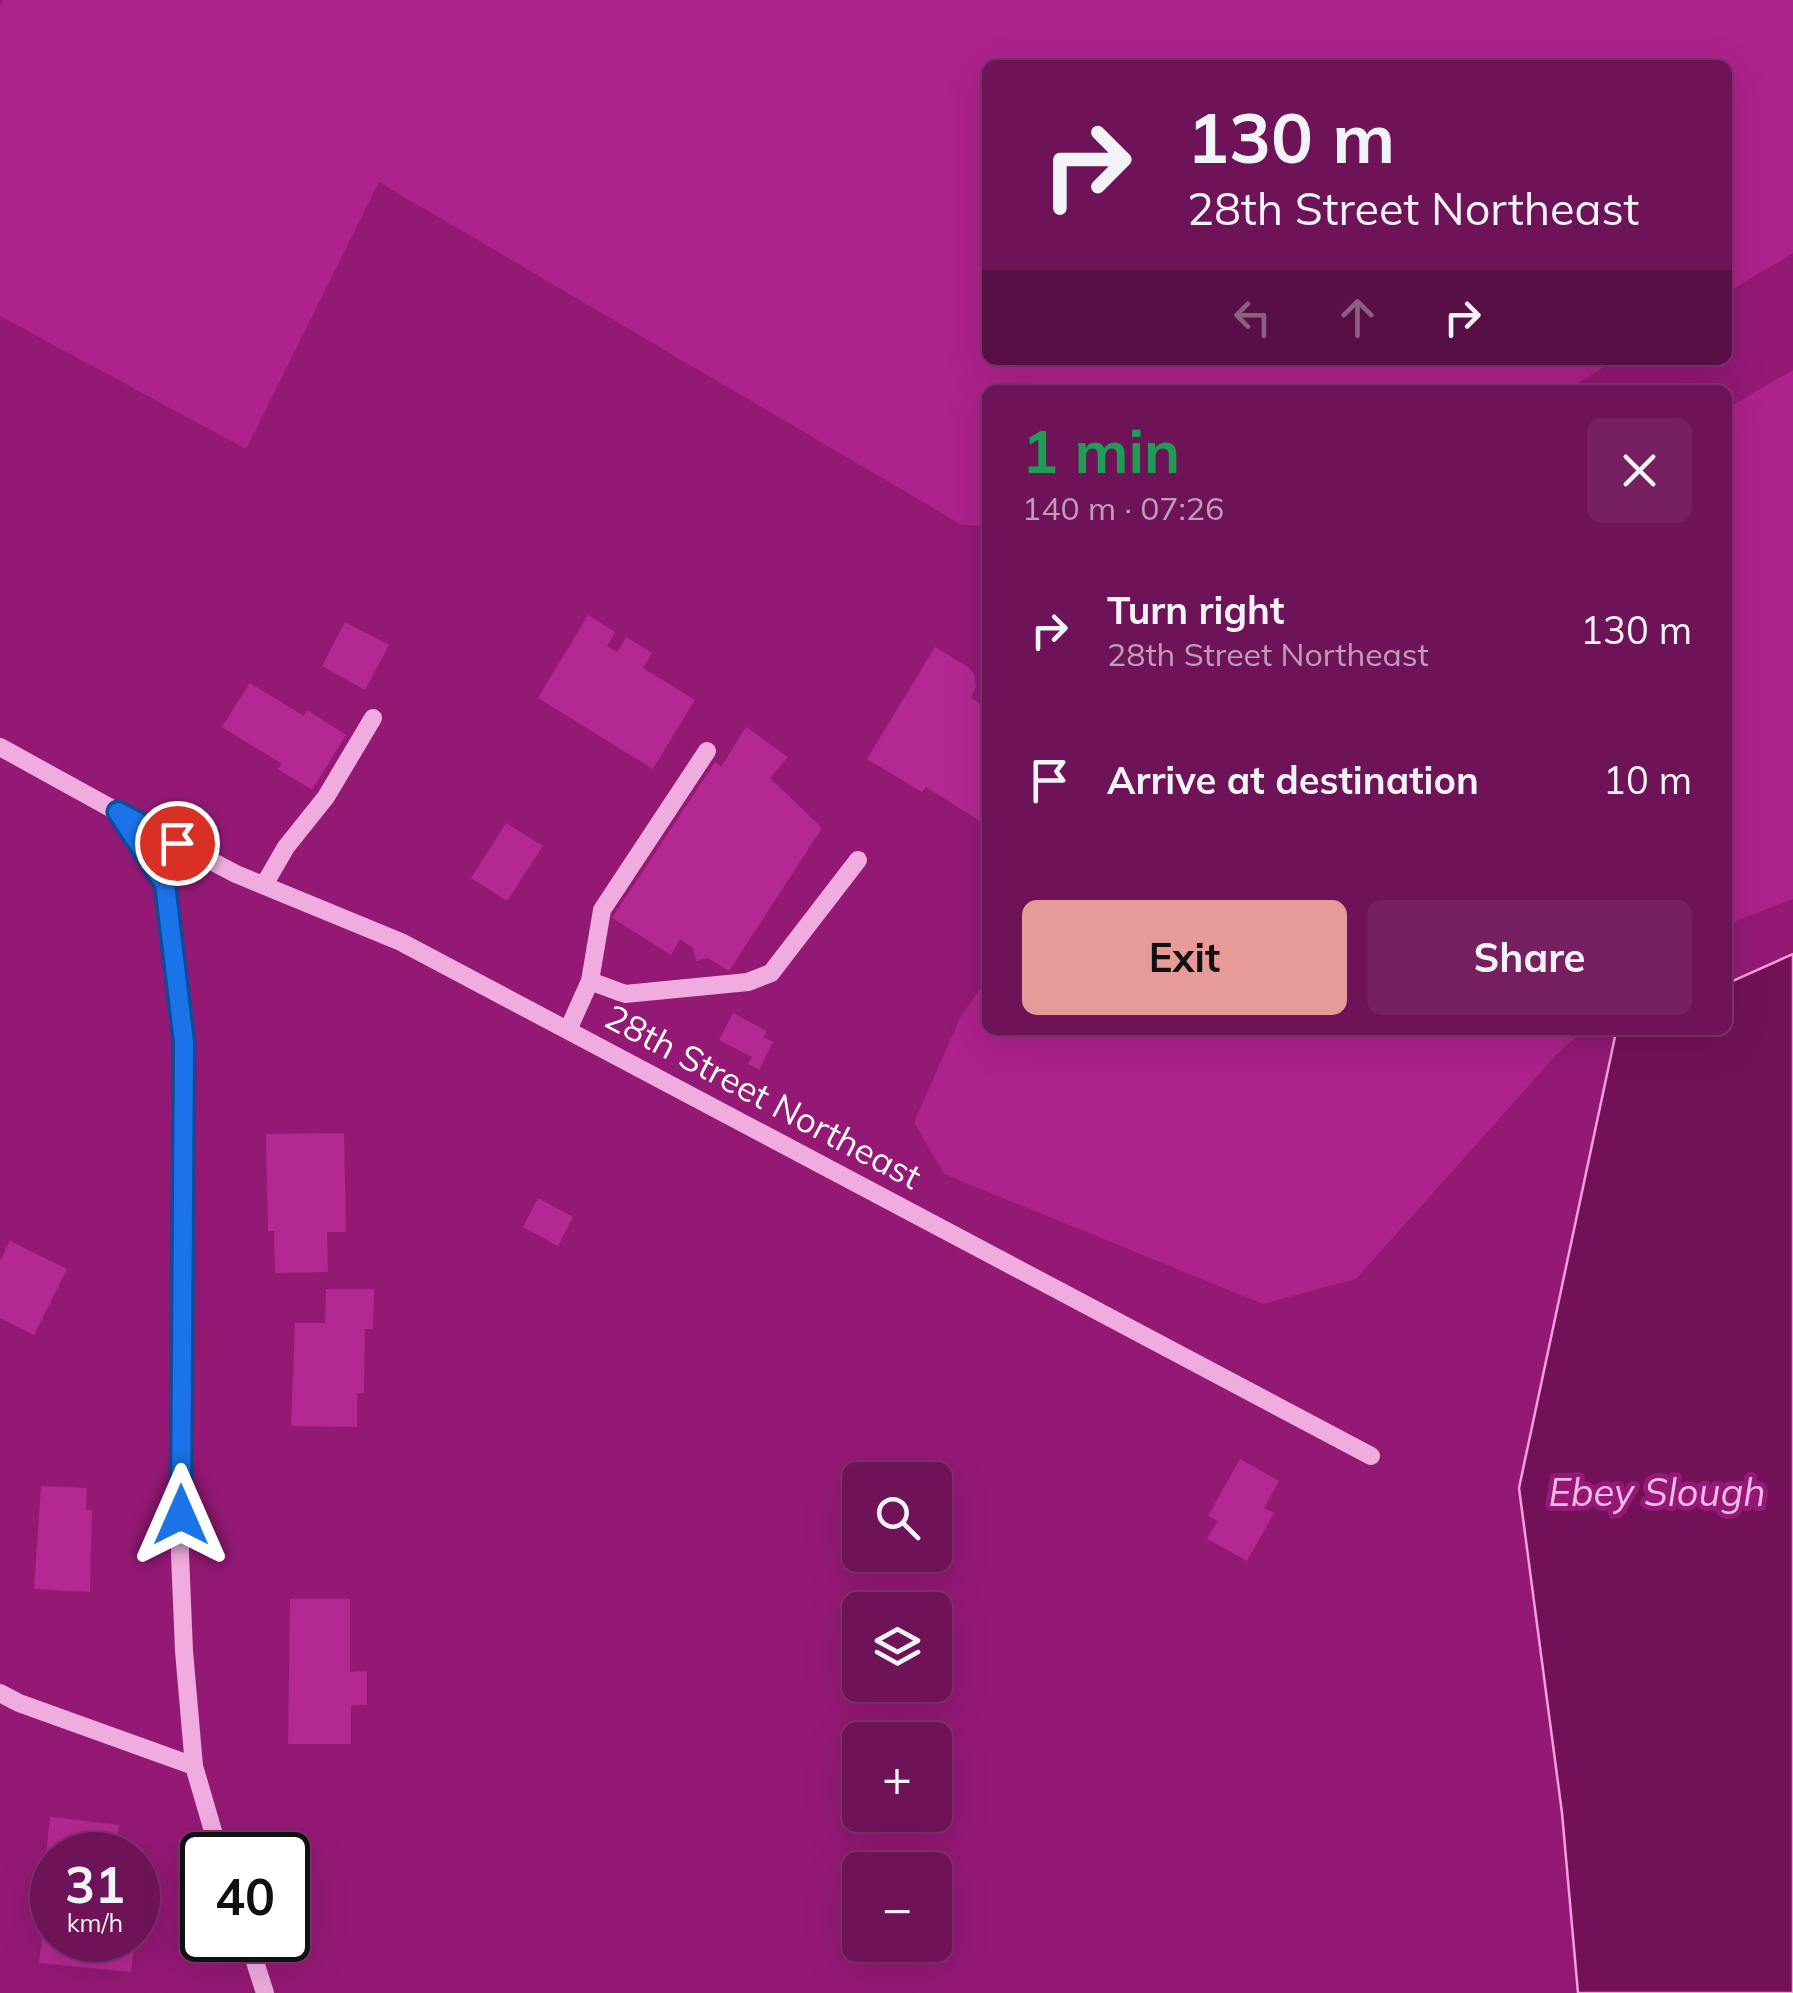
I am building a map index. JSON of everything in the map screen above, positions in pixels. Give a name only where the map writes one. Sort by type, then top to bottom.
[{"type":"street","points":[[264,885],[286,847],[326,798],[373,718]]},
{"type":"street","name":"28th Street Northeast","points":[[0,747],[264,885],[401,942],[1370,1456]]},
{"type":"street","points":[[568,1030],[590,981],[602,910],[706,751]]},
{"type":"street","points":[[118,812],[165,884],[184,1042],[180,1554],[194,1766],[213,1832]]},
{"type":"street","points":[[590,981],[625,994],[748,982],[770,973],[858,860]]},
{"type":"street","points":[[0,1693],[194,1766]]},
{"type":"street","points":[[255,1962],[265,1993]]},
{"type":"shaded area","points":[[3,0],[1793,0],[1793,253],[1732,290],[1732,60],[982,60],[982,365],[1608,365],[1575,385],[982,385],[982,526],[962,525],[379,182],[246,449],[0,316]]},
{"type":"shaded area","points":[[1793,370],[1793,899],[1732,922],[1732,406]]},
{"type":"shaded area","points":[[982,986],[982,1035],[1578,1035],[1356,1279],[1263,1304],[944,1174],[914,1122],[961,1016]]},
{"type":"water","name":"Ebey Slough","points":[[1793,954],[1793,1993],[1578,1993],[1562,1813],[1519,1488],[1615,1035],[1732,1035],[1732,981]]},
{"type":"building","points":[[588,615],[615,632],[607,646],[617,652],[626,637],[652,653],[643,668],[695,700],[653,769],[538,698]]},
{"type":"building","points":[[345,622],[389,645],[365,690],[322,666]]},
{"type":"building","points":[[935,647],[974,674],[976,687],[971,698],[982,705],[982,822],[926,787],[922,792],[867,759]]},
{"type":"building","points":[[250,683],[304,716],[307,710],[346,735],[312,790],[278,769],[282,764],[222,727]]},
{"type":"building","points":[[746,727],[788,757],[770,778],[822,828],[729,971],[708,958],[696,961],[693,948],[680,939],[671,955],[612,918],[715,762],[721,767]]},
{"type":"building","points":[[506,823],[543,846],[507,901],[471,878]]},
{"type":"building","points":[[733,1013],[767,1031],[763,1037],[773,1042],[759,1070],[748,1064],[752,1057],[719,1040]]},
{"type":"building","points":[[344,1133],[346,1232],[327,1232],[328,1272],[275,1273],[274,1231],[268,1231],[266,1134]]},
{"type":"building","points":[[538,1198],[573,1217],[558,1246],[523,1227]]},
{"type":"building","points":[[10,1241],[67,1269],[34,1335],[0,1318],[0,1261]]},
{"type":"building","points":[[326,1289],[374,1289],[373,1329],[365,1329],[364,1393],[357,1393],[357,1427],[291,1426],[295,1323],[325,1323]]},
{"type":"building","points":[[1240,1459],[1279,1481],[1264,1508],[1274,1513],[1247,1561],[1207,1539],[1218,1521],[1208,1516]]},
{"type":"building","points":[[41,1486],[87,1488],[86,1510],[92,1510],[90,1592],[34,1589]]},
{"type":"building","points":[[290,1599],[350,1599],[350,1672],[367,1671],[367,1705],[351,1705],[351,1744],[288,1744]]},
{"type":"building","points":[[50,1817],[119,1825],[118,1832],[48,1832]]},
{"type":"building","points":[[39,1962],[132,1962],[131,1972]]},
{"type":"route","points":[[177,843],[118,812],[165,884],[184,1042],[181,1515]]}]
